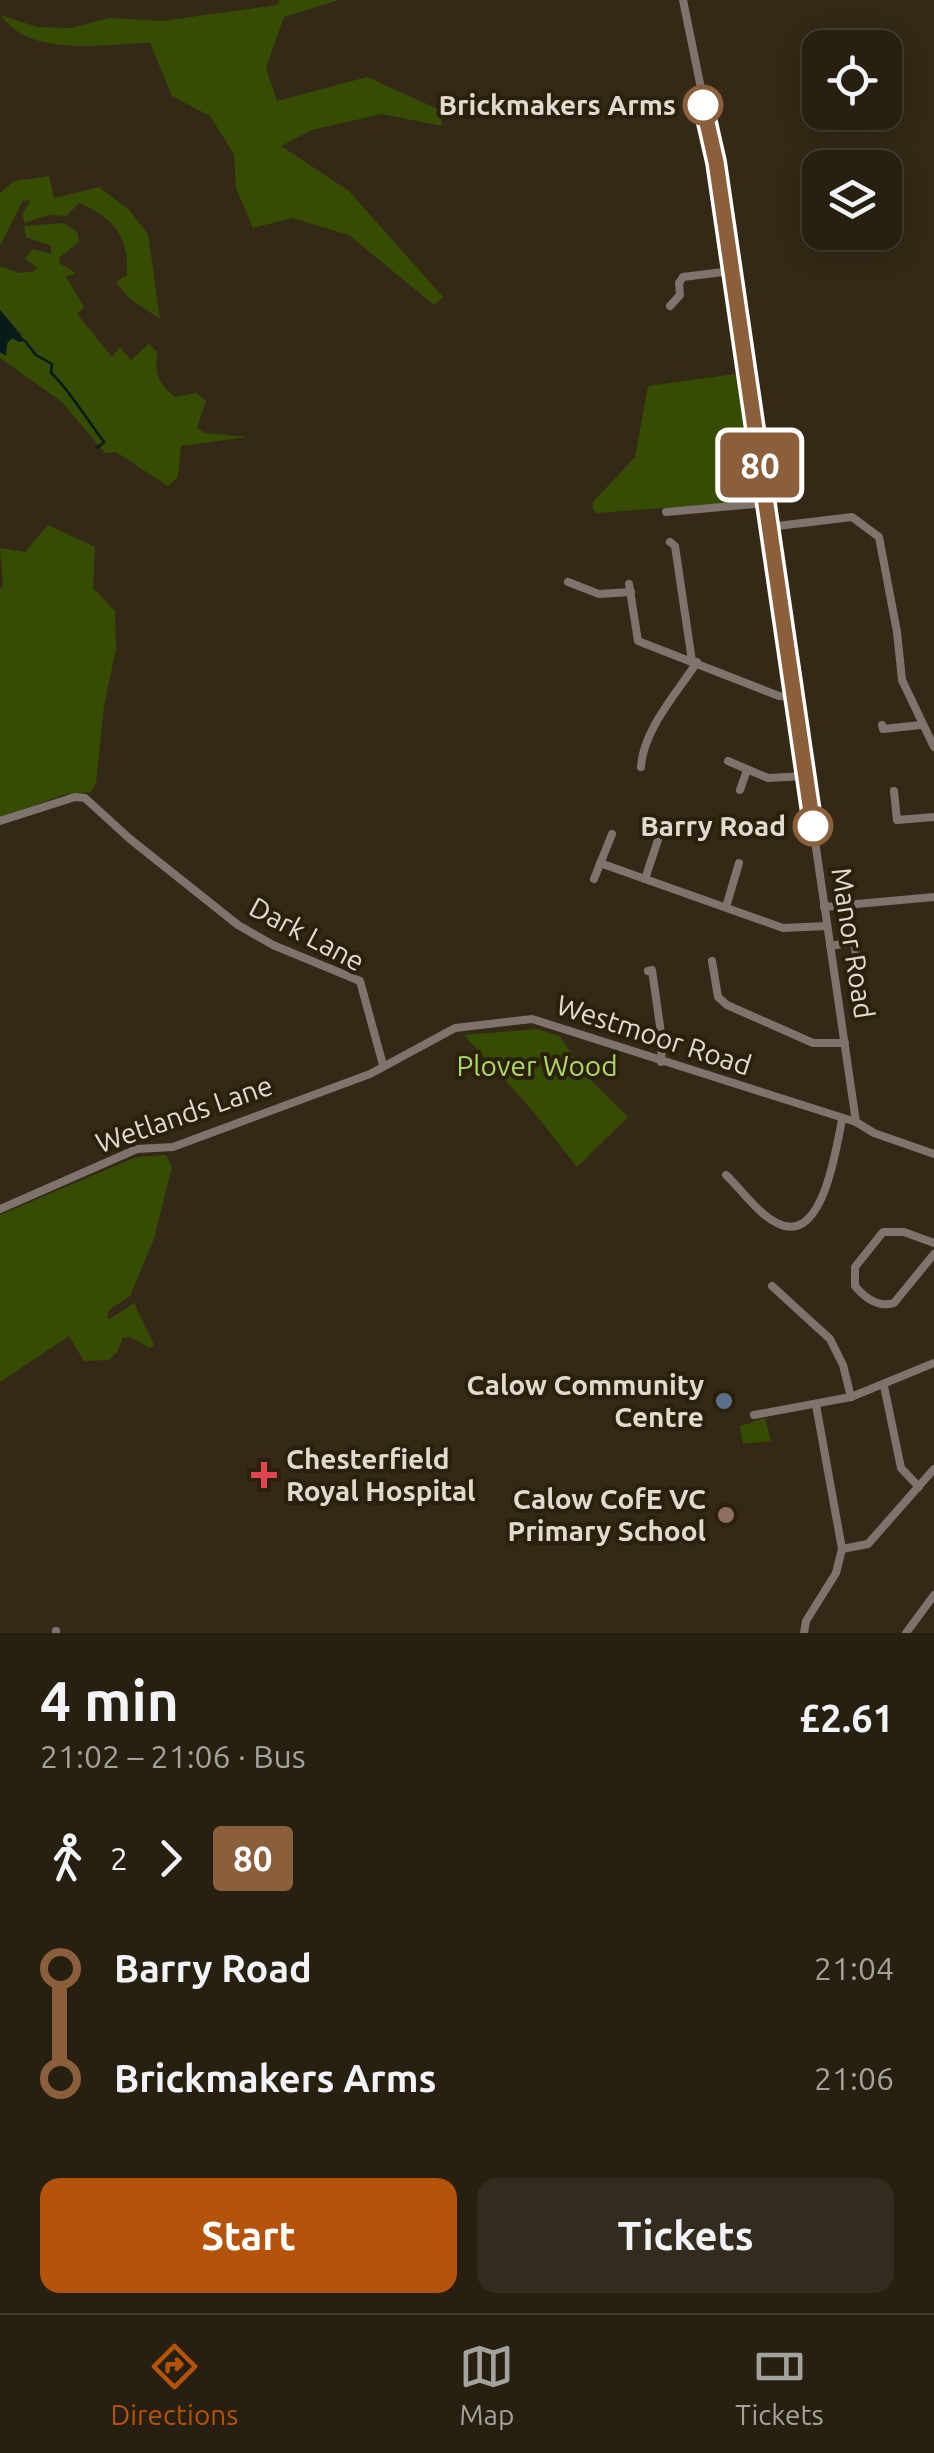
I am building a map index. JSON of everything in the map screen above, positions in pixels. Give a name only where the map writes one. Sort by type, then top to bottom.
[{"type":"street","name":"Manor Road","points":[[682,0],[716,162],[856,1122]]},
{"type":"street","points":[[670,306],[680,296],[679,283],[683,277],[732,271]]},
{"type":"street","points":[[666,512],[766,504]]},
{"type":"street","points":[[769,527],[852,517],[879,537],[902,680],[934,747]]},
{"type":"street","points":[[641,767],[648,738],[694,662],[676,546],[670,542]]},
{"type":"street","points":[[568,582],[599,594],[630,588],[638,641],[779,696],[793,697]]},
{"type":"street","points":[[882,725],[882,729],[921,725]]},
{"type":"street","points":[[728,761],[775,779],[806,776]]},
{"type":"street","points":[[740,790],[747,770]]},
{"type":"street","points":[[894,791],[897,820],[934,817]]},
{"type":"street","name":"Dark Lane","points":[[0,821],[75,797],[92,801],[130,839],[238,925],[360,982],[383,1065]]},
{"type":"street","points":[[594,879],[612,834]]},
{"type":"street","points":[[644,879],[658,837]]},
{"type":"street","points":[[600,863],[783,928],[827,926]]},
{"type":"street","points":[[726,907],[739,863]]},
{"type":"street","points":[[824,908],[934,897]]},
{"type":"street","points":[[830,946],[854,942],[857,960]]},
{"type":"street","points":[[712,961],[718,997],[727,1005],[813,1043],[845,1043]]},
{"type":"street","points":[[648,971],[652,970],[660,1022],[660,1062]]},
{"type":"street","name":"Westmoor Road","points":[[383,1065],[455,1028],[532,1019],[856,1122],[874,1133],[934,1154]]},
{"type":"street","name":"Wetlands Lane","points":[[0,1209],[137,1149],[173,1147],[370,1074],[383,1065]]},
{"type":"street","points":[[726,1174],[776,1223],[791,1226],[806,1222],[820,1204],[842,1120]]},
{"type":"street","points":[[934,1242],[904,1232],[883,1232],[855,1267],[855,1286],[870,1300],[894,1303],[934,1254]]},
{"type":"street","points":[[772,1286],[830,1339],[843,1365],[851,1397]]},
{"type":"street","points":[[754,1415],[851,1397],[934,1362]]},
{"type":"street","points":[[884,1386],[901,1468],[919,1487]]},
{"type":"street","points":[[804,1633],[806,1620],[836,1573],[842,1549],[816,1405]]},
{"type":"street","points":[[842,1549],[868,1544],[934,1469]]},
{"type":"street","points":[[906,1633],[934,1595]]},
{"type":"green space","points":[[280,0],[339,0],[284,17],[266,68],[277,101],[367,77],[440,110],[442,126],[382,114],[312,130],[281,146],[349,191],[443,297],[434,305],[349,235],[292,218],[253,228],[236,188],[234,154],[210,116],[172,96],[150,43],[49,43],[14,29],[1,15],[37,27],[71,28],[109,18],[162,21],[277,5]]},
{"type":"green space","points":[[49,176],[54,198],[99,187],[129,210],[148,234],[160,319],[129,298],[116,282],[127,275],[125,249],[117,230],[102,215],[79,203],[66,216],[48,215],[25,223],[22,214],[31,200],[23,201],[0,245],[0,193],[14,181]]},
{"type":"green space","points":[[64,223],[77,232],[79,242],[60,257],[59,263],[76,273],[66,277],[84,307],[77,314],[112,357],[120,347],[131,360],[149,344],[157,352],[158,377],[169,392],[175,397],[196,393],[206,401],[197,428],[206,433],[247,437],[181,446],[178,477],[168,486],[116,452],[105,453],[62,402],[0,358],[0,352],[5,355],[10,341],[23,336],[0,310],[0,266],[19,273],[34,271],[37,268],[25,258],[33,249],[51,254],[51,246],[26,237],[24,226]]},
{"type":"green space","points":[[742,373],[760,498],[757,501],[597,513],[593,509],[593,502],[635,457],[648,386]]},
{"type":"green space","points":[[48,525],[95,547],[93,588],[115,611],[116,649],[104,706],[96,783],[91,792],[63,795],[0,818],[0,548],[25,552]]},
{"type":"green space","name":"Plover Wood","points":[[537,1029],[559,1036],[589,1078],[628,1117],[577,1167],[464,1035]]},
{"type":"green space","points":[[166,1155],[172,1167],[154,1239],[130,1296],[109,1310],[107,1317],[110,1319],[134,1303],[154,1345],[150,1348],[130,1337],[123,1338],[109,1360],[84,1361],[69,1336],[0,1382],[0,1215],[136,1157]]},
{"type":"green space","points":[[765,1418],[771,1441],[743,1444],[740,1426]]},
{"type":"shaded area","points":[[0,310],[25,341],[12,338],[7,343],[6,356],[0,352]]},
{"type":"waterway","points":[[25,341],[36,355],[52,364],[51,373],[104,442],[97,448]]},
{"type":"bus line","name":"80","points":[[703,105],[716,162],[813,826]]},
{"type":"place","name":"Brickmakers Arms","points":[[703,105]]},
{"type":"place","name":"Barry Road","points":[[813,826]]},
{"type":"place","name":"Calow Community Centre","points":[[724,1401]]},
{"type":"place","name":"Chesterfield Royal Hospital","points":[[264,1475]]},
{"type":"place","name":"Calow CofE VC Primary School","points":[[726,1515]]}]
